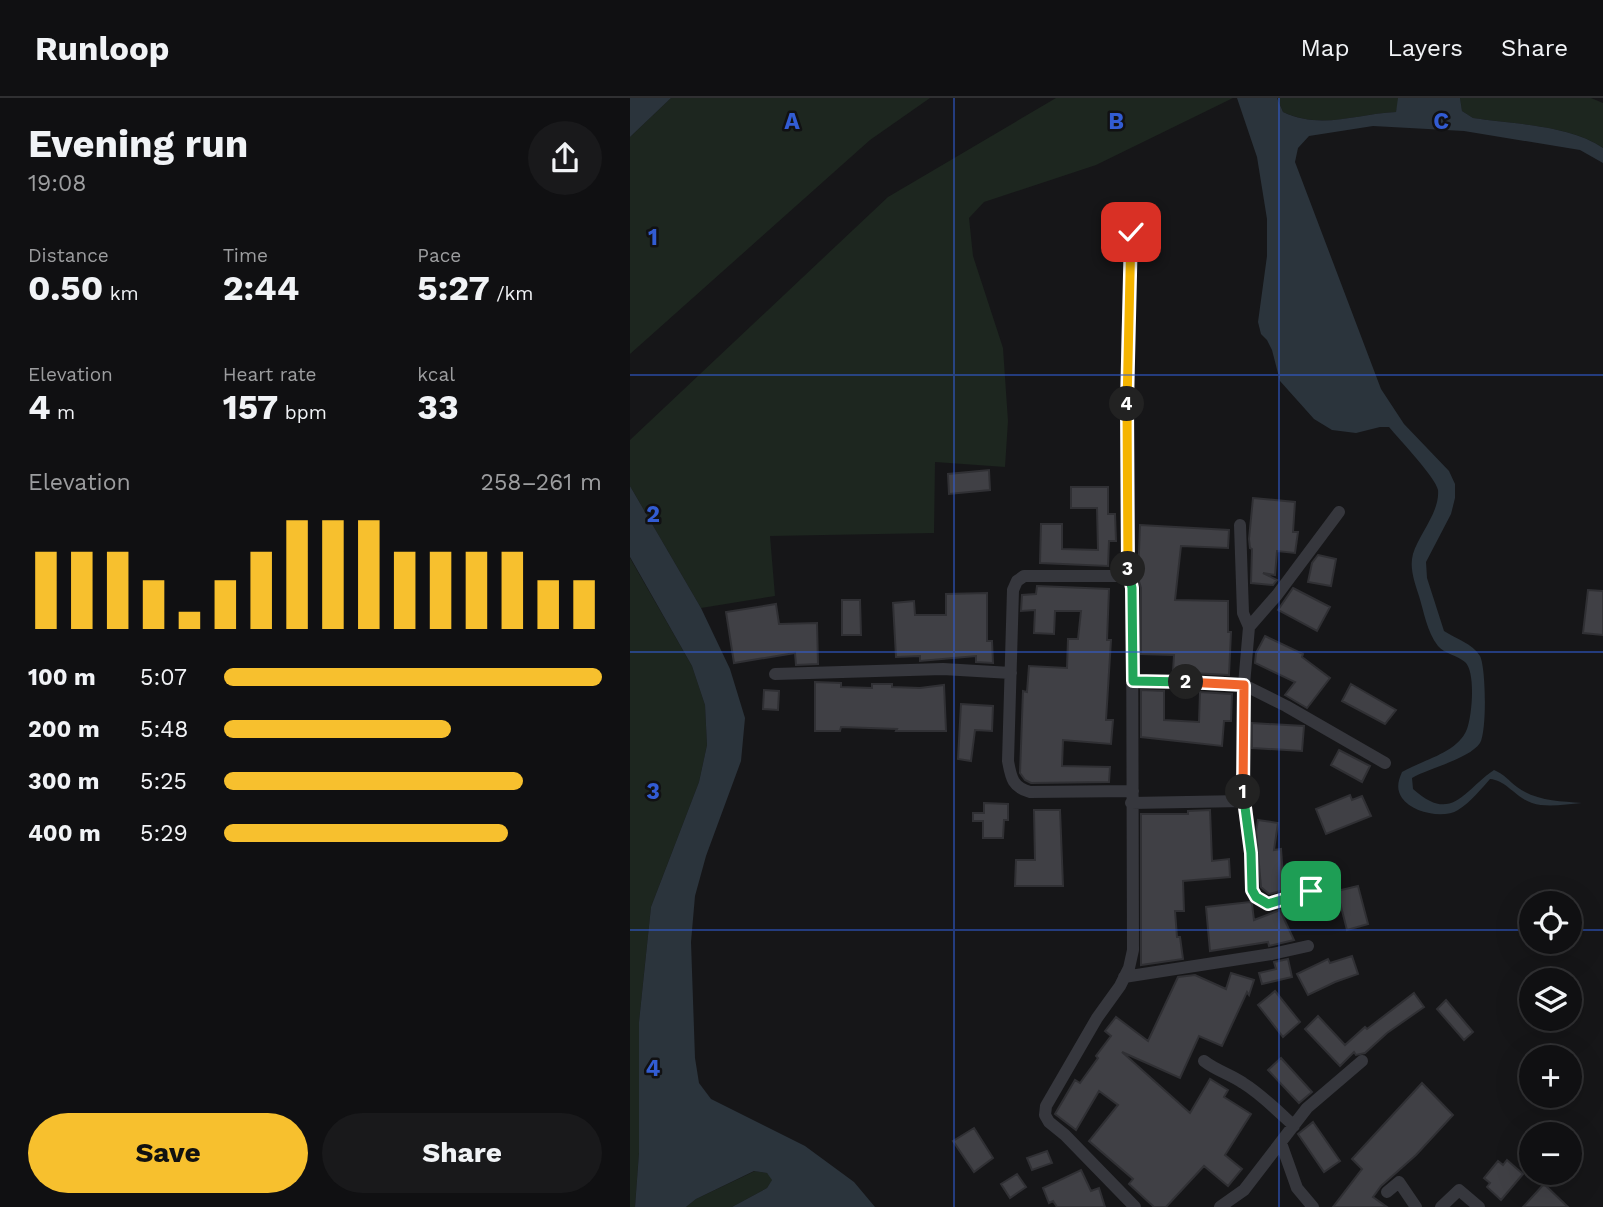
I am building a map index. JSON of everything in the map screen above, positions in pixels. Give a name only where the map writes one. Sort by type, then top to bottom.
[{"type":"street","points":[[1131,232],[1127,351],[1128,577],[1132,588],[1133,681],[1133,950],[1129,968],[1046,1106],[1045,1115],[1135,1207]]},
{"type":"street","points":[[1249,628],[1278,595],[1339,512]]},
{"type":"street","points":[[1240,525],[1243,613],[1249,628],[1244,685],[1242,801],[1251,853],[1252,890],[1256,897],[1268,904],[1311,891],[1326,890]]},
{"type":"street","points":[[1128,577],[1024,576],[1017,581],[1013,590],[1008,761],[1011,779],[1016,786],[1030,792],[1242,801]]},
{"type":"street","points":[[775,674],[943,669],[1011,673]]},
{"type":"street","points":[[1133,681],[1244,685],[1385,763]]},
{"type":"street","points":[[1124,977],[1308,946]]},
{"type":"street","points":[[1204,1061],[1220,1073],[1245,1084],[1294,1126]]},
{"type":"street","points":[[1220,1207],[1244,1190],[1307,1108],[1362,1061]]},
{"type":"street","points":[[1281,1143],[1297,1188],[1313,1207]]},
{"type":"street","points":[[1387,1192],[1399,1182],[1416,1207]]},
{"type":"street","points":[[1441,1207],[1458,1190],[1479,1207]]},
{"type":"shaded area","points":[[630,98],[671,98],[630,137]]},
{"type":"shaded area","points":[[671,98],[930,98],[870,140],[630,354],[630,137]]},
{"type":"shaded area","points":[[1056,98],[1233,98],[1096,165],[984,202],[969,218],[973,256],[1003,348],[1008,421],[1005,467],[935,462],[934,533],[770,536],[775,596],[701,608],[630,486],[630,440],[888,197]]},
{"type":"shaded area","points":[[1237,98],[1277,98],[1283,112],[1297,117],[1339,120],[1396,112],[1398,98],[1460,98],[1462,111],[1473,118],[1558,130],[1590,140],[1603,148],[1603,163],[1580,150],[1464,131],[1373,126],[1309,136],[1298,148],[1295,162],[1381,389],[1404,424],[1449,471],[1455,484],[1451,514],[1426,562],[1427,578],[1444,631],[1468,644],[1480,656],[1484,686],[1484,726],[1480,743],[1475,749],[1412,778],[1413,789],[1426,799],[1438,804],[1448,804],[1494,770],[1532,795],[1548,800],[1582,803],[1532,803],[1501,782],[1490,779],[1463,807],[1452,813],[1420,811],[1400,795],[1398,785],[1402,772],[1456,744],[1467,729],[1470,714],[1472,684],[1468,667],[1462,660],[1441,649],[1431,635],[1412,570],[1413,554],[1433,515],[1438,490],[1424,468],[1389,427],[1356,433],[1332,430],[1314,419],[1280,381],[1272,350],[1261,334],[1258,322],[1267,256],[1267,219],[1257,157]]},
{"type":"shaded area","points":[[1277,98],[1399,99],[1396,112],[1339,120],[1311,120],[1283,112]]},
{"type":"shaded area","points":[[1460,98],[1591,98],[1603,103],[1603,148],[1590,140],[1558,130],[1473,118],[1462,111]]},
{"type":"shaded area","points":[[630,486],[701,608],[730,669],[745,718],[741,761],[706,856],[695,896],[691,942],[695,1058],[699,1083],[711,1099],[805,1146],[854,1182],[875,1207],[732,1207],[767,1188],[772,1180],[767,1173],[754,1171],[696,1199],[686,1207],[635,1207],[639,1153],[639,1022],[651,907],[699,782],[707,745],[705,705],[692,666],[630,557]]},
{"type":"shaded area","points":[[630,558],[692,666],[705,705],[707,745],[699,782],[651,907],[639,1022],[639,1153],[635,1207],[630,1207]]},
{"type":"shaded area","points":[[755,1171],[767,1173],[773,1179],[767,1188],[732,1207],[686,1207],[696,1199]]},
{"type":"building","points":[[989,470],[990,490],[949,494],[948,474]]},
{"type":"building","points":[[1071,487],[1108,487],[1108,514],[1115,514],[1116,541],[1109,541],[1108,566],[1040,563],[1041,524],[1062,524],[1062,549],[1098,550],[1097,508],[1071,508]]},
{"type":"building","points":[[1253,498],[1295,502],[1293,532],[1298,532],[1295,553],[1277,551],[1275,575],[1263,573],[1277,580],[1273,585],[1251,583],[1252,549],[1249,539]]},
{"type":"building","points":[[1140,525],[1229,530],[1228,548],[1181,546],[1175,600],[1228,601],[1228,632],[1231,632],[1229,675],[1173,672],[1174,655],[1141,654],[1141,588],[1138,578]]},
{"type":"building","points":[[1318,555],[1336,559],[1331,586],[1308,582],[1312,563]]},
{"type":"building","points":[[1037,586],[1109,589],[1107,640],[1111,640],[1106,720],[1113,720],[1111,744],[1063,740],[1062,766],[1110,767],[1109,782],[1031,783],[1020,773],[1023,691],[1027,692],[1029,666],[1067,668],[1068,639],[1078,639],[1081,611],[1055,611],[1054,634],[1034,633],[1035,610],[1021,611],[1022,595],[1036,594]]},
{"type":"building","points":[[1293,588],[1330,607],[1317,631],[1278,610]]},
{"type":"building","points":[[1588,590],[1603,591],[1603,635],[1583,633]]},
{"type":"building","points":[[987,593],[987,641],[992,641],[993,663],[976,662],[976,656],[920,661],[920,656],[896,657],[893,603],[914,601],[915,615],[946,615],[946,594]]},
{"type":"building","points":[[842,600],[860,600],[861,635],[842,635]]},
{"type":"building","points":[[776,604],[779,624],[817,623],[818,664],[796,665],[795,653],[734,663],[726,612]]},
{"type":"building","points":[[1265,636],[1303,654],[1302,657],[1330,678],[1307,708],[1285,695],[1295,682],[1255,663],[1256,653]]},
{"type":"building","points":[[815,682],[841,683],[841,687],[872,688],[872,684],[920,688],[944,685],[946,731],[841,727],[840,731],[815,731]]},
{"type":"building","points":[[1351,684],[1396,710],[1385,724],[1342,701]]},
{"type":"building","points":[[764,690],[779,691],[778,710],[763,709]]},
{"type":"building","points":[[1141,690],[1164,691],[1164,720],[1199,722],[1200,692],[1232,694],[1231,721],[1224,721],[1222,746],[1141,737]]},
{"type":"building","points":[[961,704],[993,706],[992,731],[975,730],[971,761],[958,759]]},
{"type":"building","points":[[1252,723],[1304,726],[1302,751],[1252,748]]},
{"type":"building","points":[[1339,750],[1370,766],[1362,782],[1331,765]]},
{"type":"building","points":[[1350,795],[1352,800],[1362,796],[1371,816],[1326,834],[1316,809]]},
{"type":"building","points":[[984,803],[1008,804],[1008,820],[1004,820],[1003,838],[983,838],[983,821],[973,821],[973,813],[984,813]]},
{"type":"building","points":[[1034,810],[1060,810],[1063,886],[1015,886],[1016,860],[1035,860]]},
{"type":"building","points":[[1210,810],[1212,861],[1229,859],[1230,877],[1183,881],[1184,911],[1175,911],[1177,937],[1180,937],[1183,959],[1141,965],[1141,814],[1188,814],[1188,811]]},
{"type":"building","points":[[1258,820],[1278,823],[1274,850],[1281,849],[1283,877],[1293,877],[1292,888],[1269,894],[1261,887],[1256,831]]},
{"type":"building","points":[[1358,886],[1368,924],[1347,930],[1337,891]]},
{"type":"building","points":[[1250,902],[1254,920],[1280,910],[1294,940],[1269,946],[1268,942],[1210,951],[1206,907]]},
{"type":"building","points":[[1352,956],[1358,974],[1308,995],[1297,974],[1328,959],[1330,963]]},
{"type":"building","points":[[1288,959],[1292,977],[1262,984],[1259,973],[1276,969],[1274,962]]},
{"type":"building","points":[[1231,973],[1254,980],[1249,995],[1247,992],[1222,1046],[1199,1036],[1180,1078],[1122,1052],[1190,1113],[1210,1079],[1228,1090],[1224,1097],[1251,1114],[1225,1155],[1242,1169],[1228,1186],[1204,1166],[1166,1207],[1154,1207],[1129,1184],[1133,1179],[1089,1141],[1118,1105],[1099,1091],[1076,1130],[1055,1114],[1075,1080],[1080,1083],[1098,1058],[1096,1056],[1111,1036],[1105,1031],[1116,1017],[1148,1041],[1178,977],[1195,975],[1226,989]]},
{"type":"building","points":[[1275,991],[1300,1022],[1283,1037],[1258,1005]]},
{"type":"building","points":[[1414,993],[1424,1007],[1387,1033],[1365,1053],[1356,1055],[1354,1052],[1340,1066],[1305,1029],[1318,1016],[1345,1045],[1365,1027],[1367,1029]]},
{"type":"building","points":[[1446,1000],[1473,1032],[1464,1040],[1437,1009]]},
{"type":"building","points":[[1281,1058],[1312,1092],[1299,1103],[1268,1070]]},
{"type":"building","points":[[1422,1083],[1453,1115],[1373,1197],[1387,1207],[1333,1207],[1362,1169],[1352,1159]]},
{"type":"building","points":[[1313,1122],[1340,1161],[1324,1172],[1298,1134]]},
{"type":"building","points":[[974,1128],[993,1158],[974,1172],[953,1141]]},
{"type":"building","points":[[1047,1151],[1052,1163],[1032,1170],[1027,1158]]},
{"type":"building","points":[[1507,1160],[1519,1170],[1519,1179],[1501,1200],[1487,1187],[1490,1183],[1484,1178],[1498,1161],[1503,1165]]},
{"type":"building","points":[[1081,1170],[1091,1191],[1099,1188],[1105,1207],[1057,1207],[1053,1201],[1049,1203],[1043,1188]]},
{"type":"building","points":[[1017,1174],[1026,1187],[1010,1198],[1001,1184]]},
{"type":"building","points":[[1545,1185],[1568,1207],[1523,1207]]},
{"type":"route","points":[[1131,232],[1127,351],[1128,577],[1132,588],[1133,681],[1244,685],[1242,801],[1251,853],[1252,890],[1256,897],[1268,904],[1311,891]]}]
